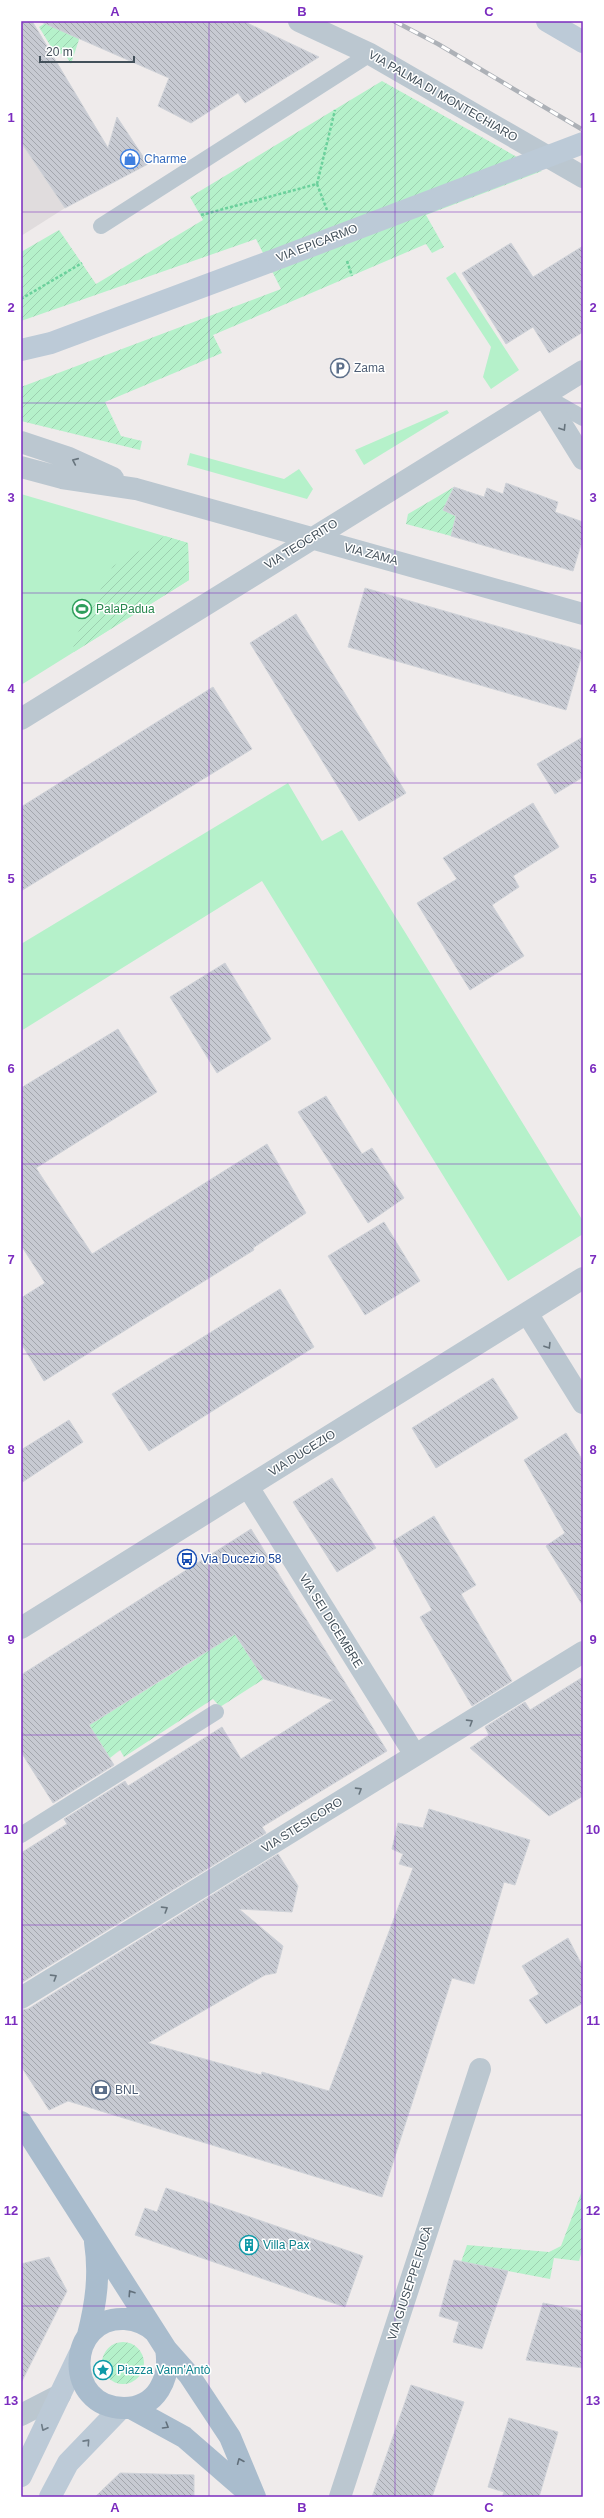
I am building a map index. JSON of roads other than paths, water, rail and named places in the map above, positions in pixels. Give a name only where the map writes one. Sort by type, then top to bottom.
[{"type":"main road","points":[[547,21],[583,42]]},
{"type":"main road","name":"VIA EPICARMO","points":[[51,343],[269,262],[583,142]]},
{"type":"main road","points":[[21,350],[51,343]]},
{"type":"main road","points":[[21,362],[51,343]]},
{"type":"main road","points":[[21,2122],[163,2343],[189,2375],[230,2437],[254,2497]]},
{"type":"main road","points":[[21,2476],[80,2355],[88,2335],[97,2296],[99,2268],[94,2235]]},
{"type":"main road","points":[[50,2497],[68,2463],[126,2408],[146,2402],[163,2385],[167,2373],[163,2343],[142,2323],[119,2319],[107,2322],[88,2335]]},
{"type":"main road","points":[[80,2355],[80,2375],[89,2393],[105,2405],[126,2408],[184,2437],[254,2497]]},
{"type":"street","name":"VIA PALMA DI MONTECHIARO","points":[[300,21],[370,54],[583,177]]},
{"type":"street","name":"VIA TEOCRITO","points":[[21,719],[583,371]]},
{"type":"street","points":[[544,396],[583,459]]},
{"type":"street","points":[[21,442],[69,458],[136,488]]},
{"type":"street","points":[[21,467],[62,478],[136,488]]},
{"type":"street","name":"VIA ZAMA","points":[[136,488],[583,614]]},
{"type":"street","name":"VIA DUCEZIO","points":[[21,1628],[583,1278]]},
{"type":"street","points":[[527,1313],[583,1403]]},
{"type":"street","name":"VIA SEI DICEMBRE","points":[[248,1487],[415,1756]]},
{"type":"street","name":"VIA STESICORO","points":[[21,1998],[583,1652]]},
{"type":"street","name":"VIA GIUSEPPE FUCÀ","points":[[340,2497],[480,2069]]},
{"type":"street","points":[[21,2415],[60,2395]]},
{"type":"lane","points":[[101,226],[370,54]]},
{"type":"lane","points":[[544,396],[583,418]]},
{"type":"lane","points":[[21,1835],[216,1712]]},
{"type":"railway","points":[[394,21],[438,44],[583,130]]},
{"type":"place","name":"Charme","points":[[130,159]]},
{"type":"place","name":"Zama","points":[[340,368]]},
{"type":"place","name":"PalaPadua","points":[[82,609]]},
{"type":"place","name":"Via Ducezio 58","points":[[187,1559]]},
{"type":"place","name":"BNL","points":[[101,2090]]},
{"type":"place","name":"Villa Pax","points":[[249,2245]]},
{"type":"place","name":"Piazza Vann'Antò","points":[[103,2370]]}]
